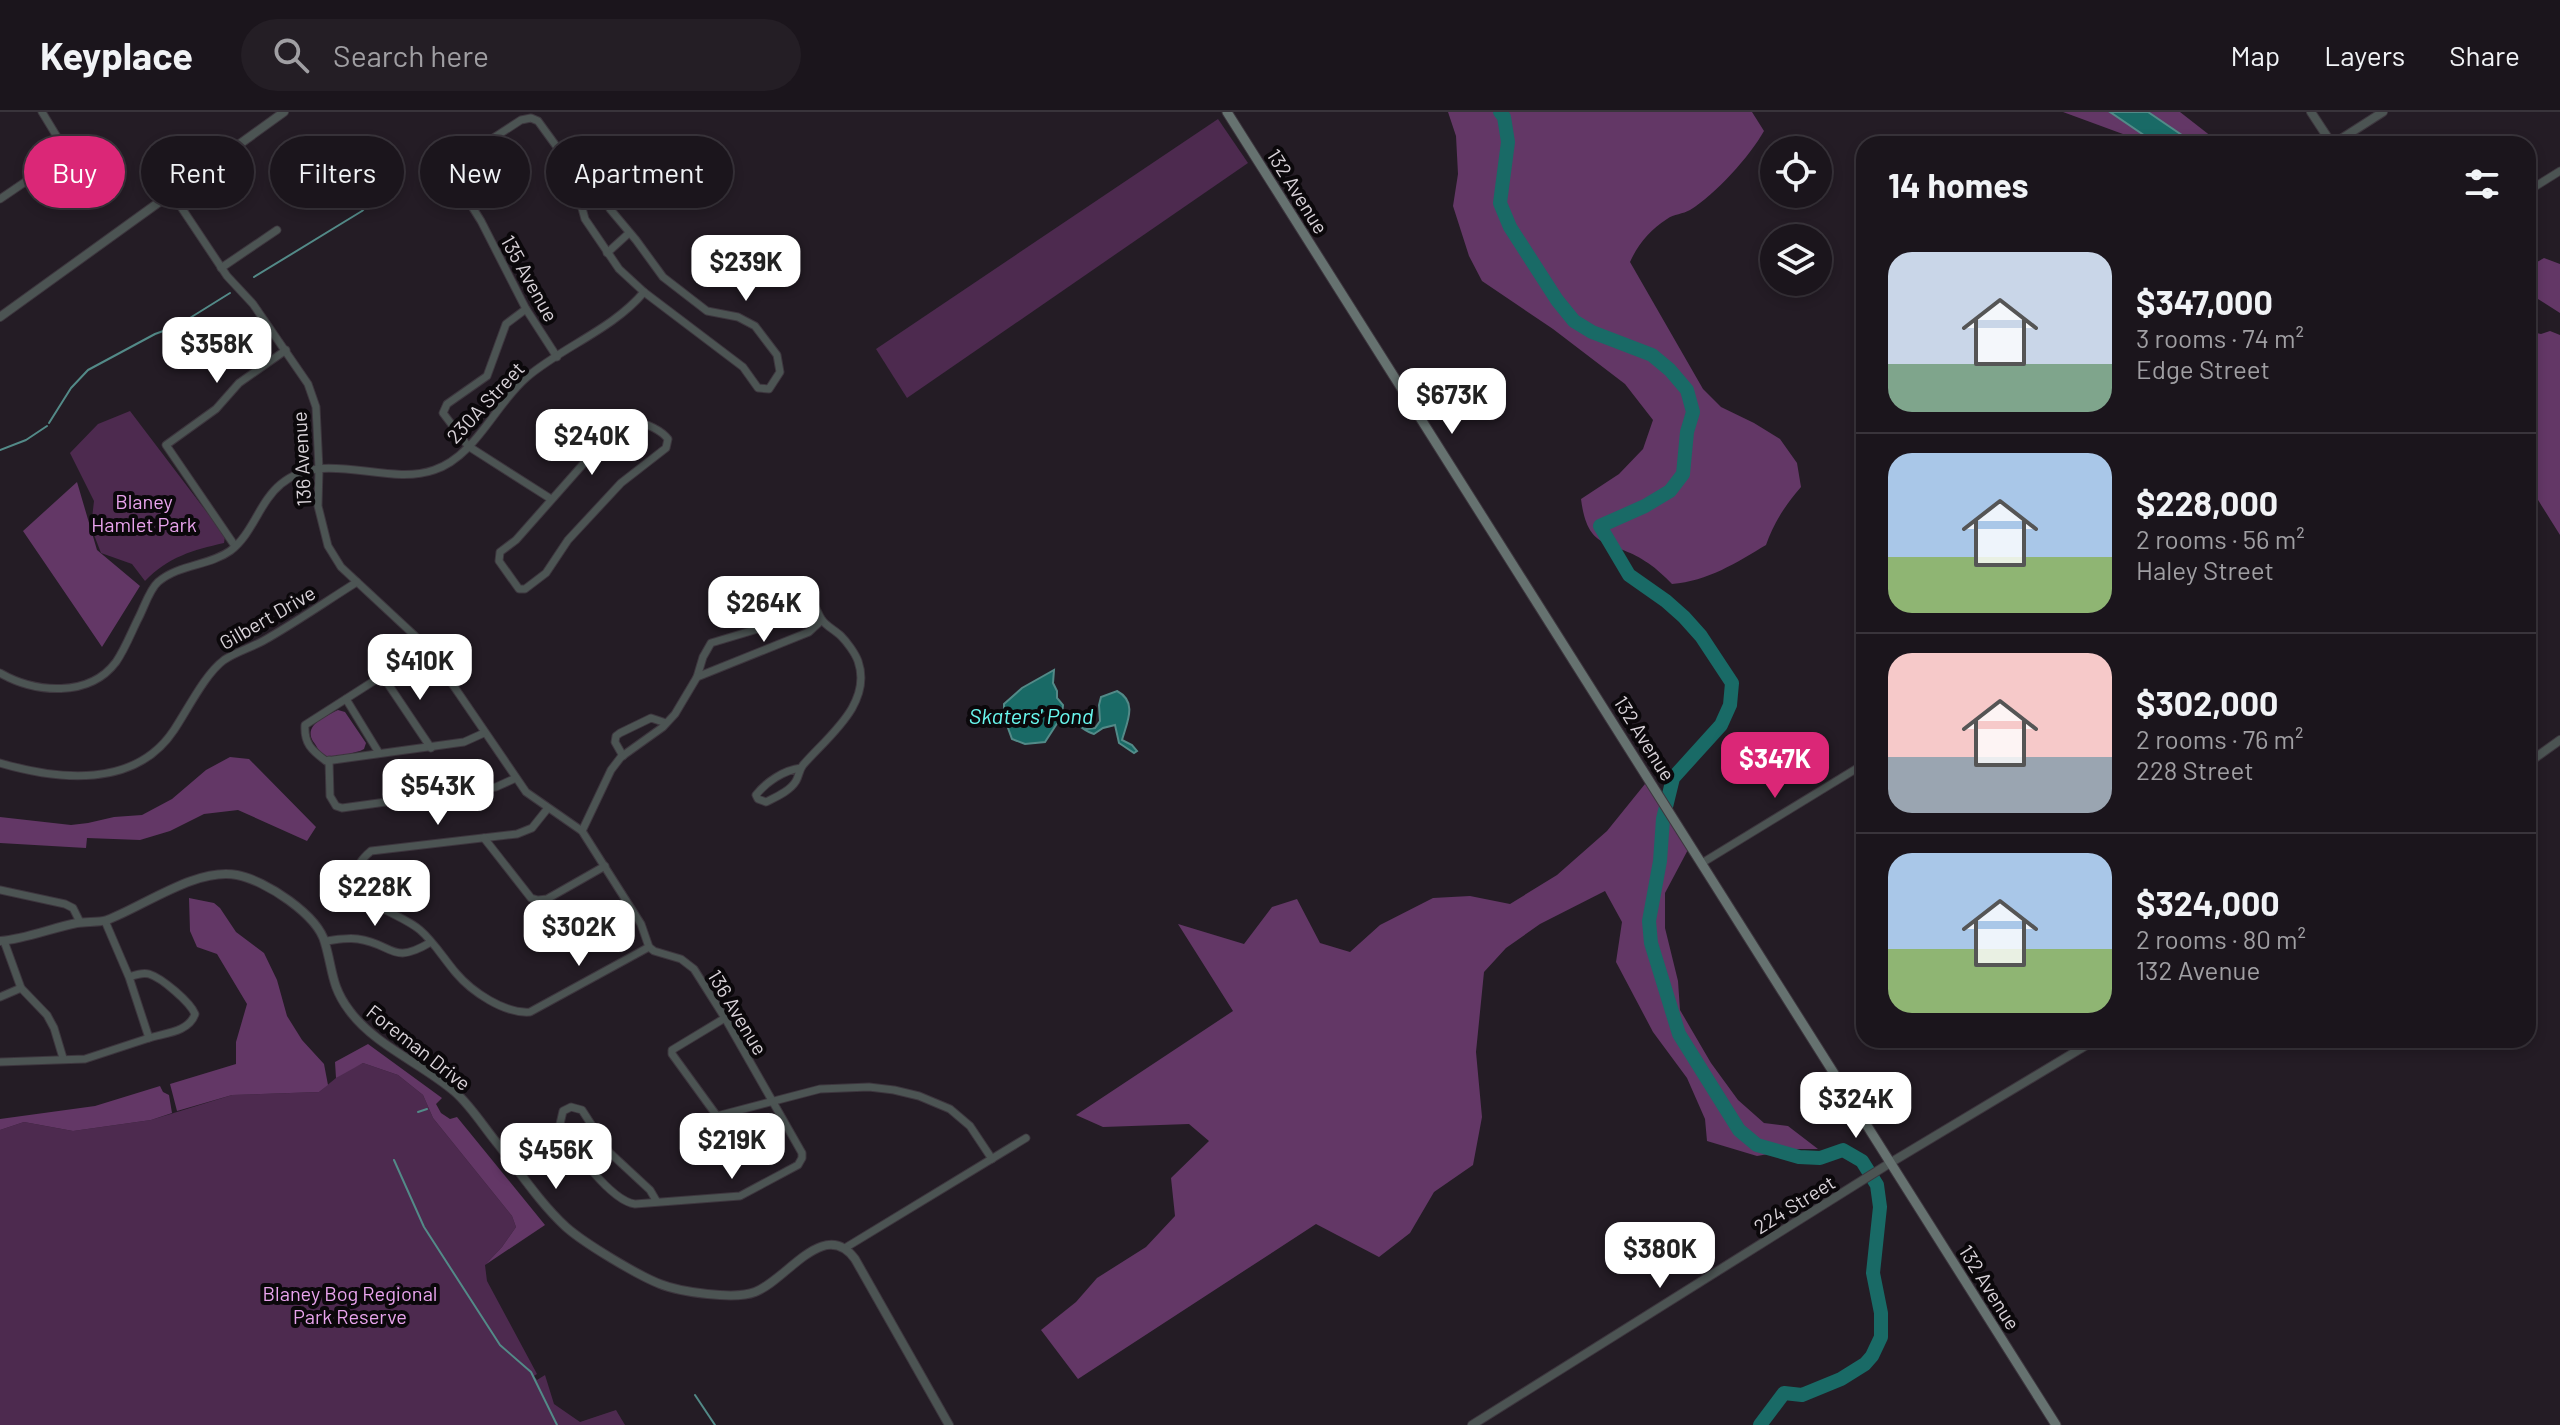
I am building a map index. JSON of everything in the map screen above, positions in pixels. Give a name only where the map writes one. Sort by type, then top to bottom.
[{"type":"main road","name":"132 Avenue","points":[[1227,112],[1686,836],[1886,1166],[2056,1425]]},
{"type":"street","points":[[0,199],[25,182],[59,147],[59,140],[44,115],[54,112]]},
{"type":"street","points":[[250,136],[284,112]]},
{"type":"street","points":[[2311,112],[2327,136]]},
{"type":"street","points":[[2345,136],[2383,112]]},
{"type":"street","name":"135 Avenue","points":[[549,136],[538,121],[531,118],[521,120],[455,163],[451,173],[481,221],[526,309],[557,357]]},
{"type":"street","points":[[2536,186],[2560,171]]},
{"type":"street","points":[[0,317],[149,208]]},
{"type":"street","name":"136 Avenue","points":[[182,208],[221,268],[253,304],[303,374],[313,396],[319,469],[318,506],[325,538],[341,567],[427,647],[526,792],[582,831],[641,924],[649,947],[688,964],[725,1018],[802,1153],[798,1165],[740,1196],[657,1202]]},
{"type":"street","points":[[582,208],[585,219],[607,253],[644,292],[743,367],[758,388],[764,390],[774,384],[780,372],[777,355],[755,326],[738,317],[707,311],[663,277],[610,208]]},
{"type":"street","points":[[221,268],[277,230]]},
{"type":"street","points":[[607,253],[629,233]]},
{"type":"street","name":"230A Street","points":[[235,546],[259,510],[292,476],[319,469],[407,474],[429,472],[448,463],[468,446],[526,378],[630,309],[644,292]]},
{"type":"street","points":[[526,309],[506,324],[487,376],[447,404],[445,418],[468,446],[551,499]]},
{"type":"street","points":[[0,673],[33,685],[61,689],[82,687],[115,663],[157,583],[187,566],[213,560],[235,546],[166,445],[216,409],[239,383],[286,350]]},
{"type":"street","points":[[636,423],[648,425],[668,439],[666,448],[621,483],[568,540],[546,573],[525,589],[519,589],[499,561],[500,552],[516,540],[551,499],[585,462],[636,423]]},
{"type":"street","name":"Gilbert Drive","points":[[0,763],[30,772],[70,777],[96,776],[128,767],[152,754],[171,735],[222,661],[261,642],[357,582]]},
{"type":"street","points":[[582,831],[611,770],[623,756],[675,714],[697,677],[711,643],[764,627],[779,598],[792,592],[806,594],[822,620],[841,636],[858,661],[861,680],[852,708],[834,733],[801,768],[792,786],[766,802],[758,799],[758,791],[785,772],[801,768]]},
{"type":"street","points":[[697,677],[809,632],[822,620]]},
{"type":"street","points":[[427,647],[305,725],[305,739],[312,751],[326,761],[431,748],[464,742],[484,733]]},
{"type":"street","points":[[382,675],[431,748]]},
{"type":"street","points":[[346,699],[379,753]]},
{"type":"street","points":[[623,756],[615,742],[616,736],[651,718],[666,723]]},
{"type":"street","points":[[2536,757],[2560,740]]},
{"type":"street","points":[[329,760],[330,796],[336,806],[342,808],[496,787],[516,778]]},
{"type":"street","points":[[1702,863],[1856,769]]},
{"type":"street","points":[[548,808],[532,828],[517,834],[371,851],[356,868],[361,892],[408,921],[431,942],[458,976],[502,1008],[516,1013],[530,1012],[649,947]]},
{"type":"street","points":[[484,838],[531,898],[538,900],[547,899],[605,866]]},
{"type":"street","name":"Foreman Drive","points":[[2,941],[80,922],[105,921],[200,879],[217,875],[237,875],[259,883],[301,909],[314,921],[325,941],[329,969],[336,988],[350,1012],[365,1027],[463,1099],[560,1221],[577,1236],[663,1285],[734,1296],[754,1293],[773,1283],[818,1247],[830,1244],[845,1248],[1026,1138]]},
{"type":"street","points":[[0,890],[65,904],[73,908],[80,922]]},
{"type":"street","points":[[105,921],[129,977],[149,1038]]},
{"type":"street","points":[[325,941],[358,939],[400,954],[414,952],[431,942]]},
{"type":"street","points":[[2,941],[21,988],[47,1015],[54,1028],[63,1058]]},
{"type":"street","points":[[0,1062],[85,1059],[188,1026],[194,1018],[194,1010],[187,1002],[150,974],[129,977]]},
{"type":"street","points":[[0,997],[21,988]]},
{"type":"street","points":[[725,1018],[672,1050],[717,1116],[772,1103],[798,1093],[869,1087],[919,1096],[961,1117],[978,1135],[992,1159]]},
{"type":"street","name":"224 Street","points":[[1472,1425],[1863,1180],[2082,1048]]},
{"type":"street","points":[[577,1107],[582,1110],[609,1152],[650,1190],[657,1202],[627,1203],[593,1172],[560,1124],[563,1111],[577,1107]]},
{"type":"street","points":[[845,1248],[855,1259],[949,1425]]},
{"type":"green space","points":[[1218,119],[1248,163],[907,398],[876,349]]},
{"type":"green space","name":"Blaney Hamlet Park","points":[[130,411],[209,515],[226,530],[224,543],[182,556],[145,581],[132,564],[101,553],[91,527],[94,501],[70,453],[98,424]]},
{"type":"green space","name":"Blaney Bog Regional Park Reserve","points":[[363,1063],[398,1075],[423,1095],[433,1118],[512,1216],[516,1227],[485,1265],[487,1281],[537,1374],[534,1376],[537,1380],[545,1375],[554,1404],[580,1422],[616,1410],[625,1425],[0,1425],[0,1130],[24,1122],[73,1131],[151,1120],[232,1095],[319,1092],[342,1073]]},
{"type":"shaded area","points":[[1448,112],[1752,112],[1764,131],[1741,163],[1700,203],[1655,228],[1630,262],[1703,389],[1721,407],[1780,439],[1797,463],[1801,487],[1780,514],[1766,545],[1710,575],[1672,584],[1648,563],[1596,537],[1584,517],[1581,499],[1619,474],[1643,449],[1653,420],[1625,384],[1553,329],[1482,281],[1469,256],[1453,206],[1458,174],[1456,136]]},
{"type":"shaded area","points":[[2063,112],[2110,112],[2145,136],[2128,136]]},
{"type":"shaded area","points":[[2148,112],[2180,112],[2211,136],[2183,136]]},
{"type":"shaded area","points":[[2544,258],[2560,264],[2560,313],[2536,299],[2536,262]]},
{"type":"shaded area","points":[[2550,331],[2560,335],[2560,535],[2536,497],[2536,333]]},
{"type":"shaded area","points":[[77,482],[97,550],[140,586],[102,647],[23,531]]},
{"type":"shaded area","points":[[338,710],[345,712],[366,743],[360,751],[336,757],[326,756],[311,738],[312,727]]},
{"type":"shaded area","points":[[230,757],[249,759],[316,827],[307,841],[238,810],[204,814],[170,831],[140,840],[87,838],[86,848],[0,843],[0,817],[71,825],[142,815],[172,799],[206,770]]},
{"type":"shaded area","points":[[1649,779],[1691,844],[1665,893],[1665,928],[1678,981],[1680,1010],[1711,1063],[1738,1100],[1764,1123],[1788,1126],[1818,1149],[1757,1156],[1707,1141],[1705,1119],[1687,1078],[1653,1032],[1616,962],[1622,922],[1605,891],[1540,924],[1506,948],[1484,972],[1476,1052],[1482,1117],[1473,1165],[1434,1192],[1410,1233],[1379,1257],[1316,1224],[1078,1379],[1041,1330],[1076,1302],[1097,1278],[1146,1247],[1175,1216],[1171,1178],[1209,1141],[1189,1124],[1103,1127],[1076,1115],[1233,1011],[1178,924],[1244,944],[1272,907],[1297,899],[1320,943],[1350,952],[1380,925],[1433,898],[1470,896],[1510,904],[1557,875],[1607,831]]},
{"type":"shaded area","points":[[189,898],[214,903],[236,932],[264,953],[277,980],[287,1016],[302,1040],[324,1064],[328,1085],[319,1092],[232,1095],[177,1111],[170,1084],[236,1064],[236,1042],[247,1004],[217,954],[197,947],[190,931]]},
{"type":"shaded area","points":[[368,1044],[442,1098],[436,1104],[441,1113],[450,1119],[457,1117],[545,1225],[485,1265],[516,1227],[512,1216],[433,1118],[423,1095],[398,1075],[363,1063],[336,1078],[335,1062]]},
{"type":"shaded area","points":[[160,1086],[169,1095],[172,1113],[151,1120],[73,1131],[24,1122],[0,1130],[0,1119],[95,1106]]},
{"type":"water","points":[[2110,112],[2148,112],[2183,136],[2145,136]]},
{"type":"water","name":"Skaters' Pond","points":[[1054,670],[1053,683],[1057,698],[1063,705],[1062,715],[1081,722],[1087,729],[1095,728],[1100,721],[1101,697],[1117,691],[1123,696],[1129,713],[1122,740],[1137,751],[1134,753],[1119,743],[1115,725],[1094,734],[1073,722],[1064,721],[1058,722],[1045,742],[1025,744],[1012,739],[1004,717],[1004,704],[1022,688]]},
{"type":"waterway","points":[[1500,112],[1504,117],[1508,142],[1500,203],[1510,227],[1574,321],[1592,332],[1652,355],[1687,390],[1693,412],[1687,432],[1683,474],[1670,491],[1600,526],[1629,575],[1684,617],[1701,636],[1732,683],[1730,705],[1721,725],[1673,778],[1663,819],[1660,861],[1649,921],[1651,943],[1679,1034],[1739,1130],[1757,1145],[1799,1157],[1820,1158],[1843,1150],[1862,1161],[1877,1185],[1880,1207],[1873,1273],[1881,1313],[1881,1337],[1872,1356],[1841,1379],[1802,1395],[1784,1393],[1760,1425]]},
{"type":"waterway","points":[[254,277],[365,208]]},
{"type":"waterway","points":[[49,423],[71,388],[88,370],[155,334],[177,326],[230,293]]},
{"type":"waterway","points":[[0,450],[26,440],[47,426]]},
{"type":"waterway","points":[[418,1112],[427,1109]]},
{"type":"waterway","points":[[394,1160],[424,1227],[500,1345],[531,1372],[557,1425]]},
{"type":"waterway","points":[[695,1395],[715,1425]]}]
